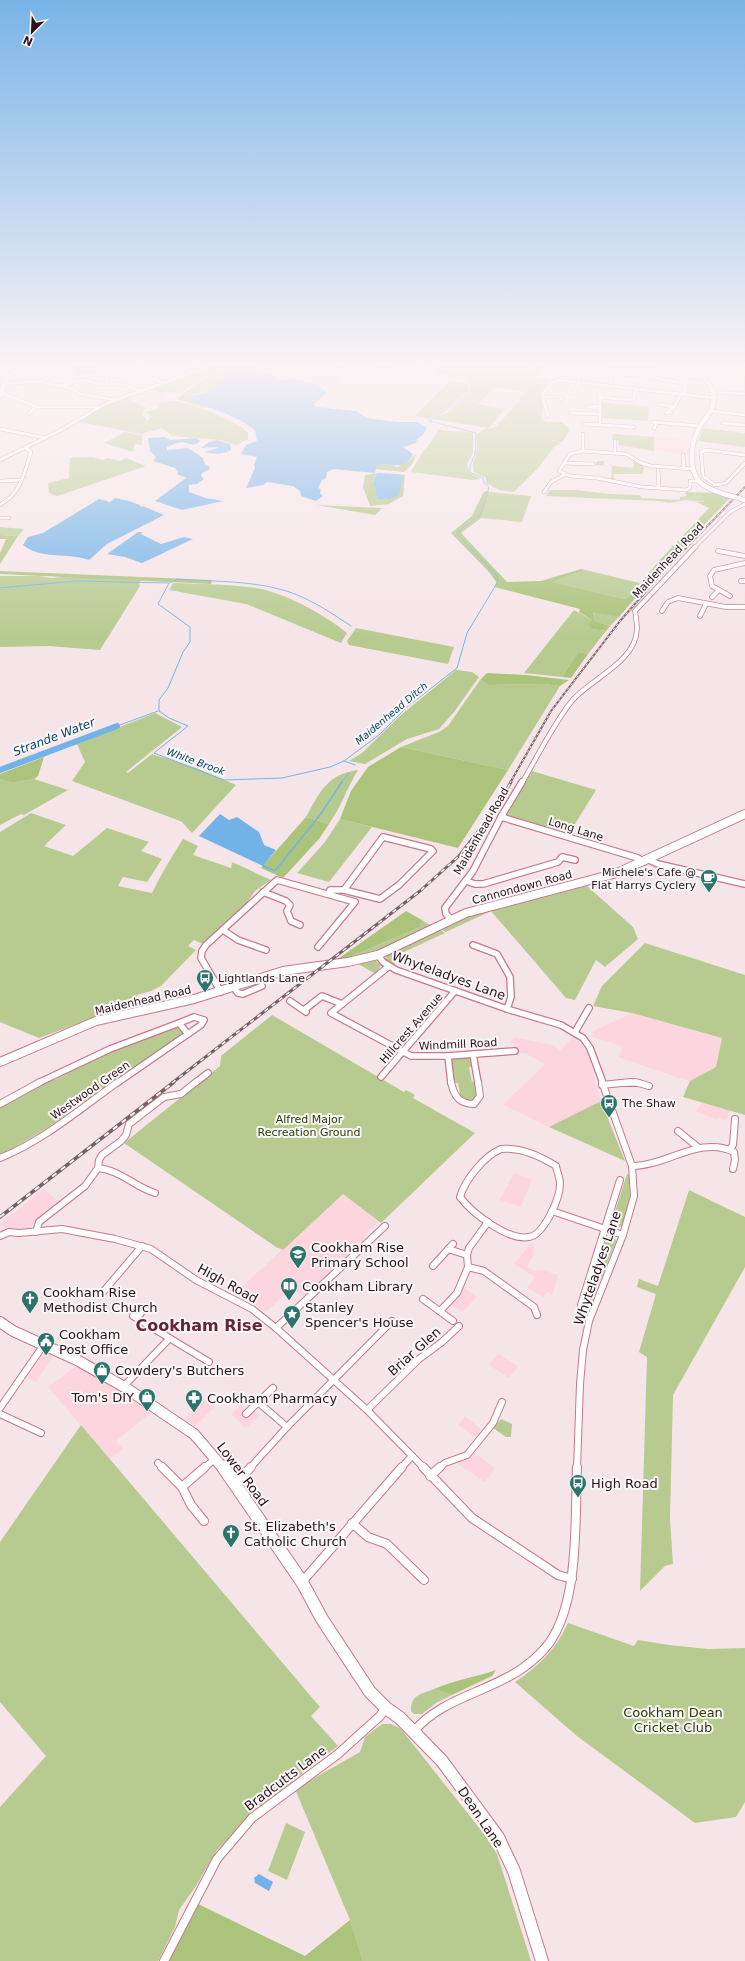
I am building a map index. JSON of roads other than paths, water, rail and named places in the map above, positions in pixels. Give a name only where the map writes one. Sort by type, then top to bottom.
[{"type":"main road","points":[[693,457],[694,469],[699,481],[727,495],[740,498]]},
{"type":"main road","name":"Cannondown Road","points":[[451,919],[489,906],[617,873],[647,861],[745,814]]},
{"type":"main road","name":"Maidenhead Road","points":[[2,1059],[96,1021],[221,992],[283,971],[348,962],[378,955],[451,919]]},
{"type":"main road","name":"Lower Road","points":[[0,1322],[13,1331],[43,1346],[77,1360],[124,1386],[194,1434],[216,1458],[236,1484],[302,1582],[322,1619],[370,1692],[386,1708],[414,1731]]},
{"type":"main road","name":"Dean Lane","points":[[414,1731],[442,1761],[498,1837],[514,1871],[542,1961]]},
{"type":"street","points":[[0,504],[14,497],[20,490],[30,457]]},
{"type":"street","points":[[569,457],[564,462],[559,471],[564,475],[597,478],[642,487],[686,490],[690,488],[690,481],[699,481]]},
{"type":"street","points":[[631,457],[641,463],[651,466],[694,469]]},
{"type":"street","points":[[683,457],[684,468]]},
{"type":"street","points":[[701,457],[703,476],[713,484],[719,485],[724,485],[730,481],[745,463]]},
{"type":"street","points":[[693,461],[701,462]]},
{"type":"street","points":[[564,462],[590,463]]},
{"type":"street","points":[[658,470],[659,488]]},
{"type":"street","points":[[544,492],[551,482],[564,475]]},
{"type":"street","points":[[0,481],[22,480]]},
{"type":"street","name":"Maidenhead Road","points":[[451,919],[446,914],[445,908],[473,871],[501,817],[571,702],[584,688],[615,667],[627,652],[634,641],[637,630],[635,612],[713,528],[730,512],[745,504]]},
{"type":"street","points":[[0,518],[9,518]]},
{"type":"street","points":[[718,552],[745,556]]},
{"type":"street","points":[[730,596],[712,586],[710,576],[711,572],[745,563]]},
{"type":"street","points":[[712,596],[719,590]]},
{"type":"street","points":[[662,611],[666,603],[670,600],[678,598],[726,607],[745,607]]},
{"type":"street","points":[[700,616],[706,604]]},
{"type":"street","name":"Long Lane","points":[[501,817],[647,861],[745,884]]},
{"type":"street","points":[[328,894],[330,890],[344,890],[380,899],[399,885],[433,851],[431,848],[383,837],[344,890]]},
{"type":"street","points":[[556,855],[575,860]]},
{"type":"street","points":[[466,881],[475,884],[483,884],[558,862],[562,857]]},
{"type":"street","points":[[221,992],[201,958],[202,951],[206,945],[277,880],[355,902],[318,947]]},
{"type":"street","points":[[263,892],[286,901],[290,905],[287,911],[291,921],[300,925]]},
{"type":"street","points":[[223,930],[238,940],[257,949],[266,950]]},
{"type":"street","points":[[473,945],[490,950],[497,954],[510,977],[512,997],[507,1009]]},
{"type":"street","name":"Whyteladyes Lane","points":[[378,955],[388,967],[507,1009],[561,1025],[583,1038],[590,1048],[632,1166],[634,1196],[623,1235],[589,1321],[584,1350],[580,1392],[572,1579],[566,1608],[553,1638],[534,1659],[509,1677],[446,1705],[425,1718],[414,1731]]},
{"type":"street","points":[[290,1001],[305,1011],[322,996],[342,1004],[388,967]]},
{"type":"street","points":[[234,988],[238,993],[244,994],[259,989]]},
{"type":"street","name":"Hillcrest Avenue","points":[[381,1077],[455,991]]},
{"type":"street","name":"Windmill Road","points":[[342,1004],[331,1012],[404,1052],[419,1057],[515,1051]]},
{"type":"street","points":[[575,1032],[580,1026],[589,1008]]},
{"type":"street","name":"Westwood Green","points":[[0,1104],[91,1058],[143,1035],[179,1023],[191,1017],[199,1017],[204,1020],[201,1025],[48,1131],[15,1152],[0,1158]]},
{"type":"street","points":[[179,1023],[188,1034]]},
{"type":"street","points":[[448,1056],[454,1097],[462,1104],[469,1105],[474,1104],[480,1096],[473,1054]]},
{"type":"street","points":[[36,1232],[39,1222],[85,1186],[98,1168],[99,1160],[102,1155],[121,1141],[126,1135],[129,1124],[164,1097],[180,1094],[204,1074]]},
{"type":"street","points":[[602,1085],[634,1082],[649,1086]]},
{"type":"street","points":[[730,1149],[734,1140],[736,1119]]},
{"type":"street","points":[[678,1131],[696,1143],[699,1148]]},
{"type":"street","points":[[632,1166],[647,1166],[699,1148],[720,1146],[734,1152],[735,1160],[733,1169]]},
{"type":"street","points":[[502,1149],[511,1149],[544,1158],[556,1166],[560,1185],[552,1211],[540,1232],[533,1238],[522,1238],[488,1222],[471,1210],[460,1197],[462,1188],[467,1179],[495,1152],[502,1149]]},
{"type":"street","points":[[98,1168],[112,1170],[147,1191],[155,1193]]},
{"type":"street","points":[[581,1305],[620,1180]]},
{"type":"street","points":[[552,1211],[623,1235]]},
{"type":"street","points":[[423,1299],[440,1311],[456,1293],[468,1266],[467,1255],[469,1248],[488,1222]]},
{"type":"street","points":[[276,1328],[385,1226]]},
{"type":"street","name":"High Road","points":[[0,1236],[9,1232],[36,1232],[62,1229],[115,1239],[142,1246],[151,1249],[196,1280],[252,1309],[276,1328],[367,1410],[472,1518],[558,1575],[572,1579]]},
{"type":"street","points":[[103,1292],[142,1246]]},
{"type":"street","points":[[433,1266],[450,1247],[467,1255]]},
{"type":"street","points":[[468,1266],[484,1271],[534,1308],[537,1315]]},
{"type":"street","name":"Briar Glen","points":[[367,1410],[419,1359],[442,1342],[456,1323],[440,1311]]},
{"type":"street","points":[[137,1316],[205,1362]]},
{"type":"street","points":[[236,1484],[287,1427],[392,1321]]},
{"type":"street","points":[[124,1386],[169,1339]]},
{"type":"street","points":[[0,1408],[43,1346]]},
{"type":"street","points":[[246,1414],[273,1388]]},
{"type":"street","points":[[430,1476],[445,1463],[467,1455],[494,1423],[502,1402]]},
{"type":"street","points":[[259,1403],[287,1427]]},
{"type":"street","points":[[0,1414],[41,1434]]},
{"type":"street","points":[[302,1582],[412,1456]]},
{"type":"street","points":[[182,1487],[216,1458]]},
{"type":"street","points":[[158,1463],[182,1487],[191,1505],[204,1521]]},
{"type":"street","points":[[352,1523],[368,1537],[387,1544],[424,1580]]},
{"type":"street","name":"Bradcutts Lane","points":[[164,1961],[218,1859],[252,1818],[338,1754],[380,1716],[386,1708]]},
{"type":"water","points":[[156,457],[201,457],[203,458],[205,465],[209,466],[210,469],[202,473],[201,476],[204,479],[197,484],[189,485],[189,492],[206,498],[223,501],[182,510],[155,501],[186,478],[177,474],[178,472],[175,468],[153,461]]},
{"type":"water","points":[[254,457],[412,457],[410,460],[402,465],[377,465],[375,473],[333,469],[327,472],[326,478],[322,480],[318,488],[321,489],[320,493],[323,496],[316,501],[301,496],[300,491],[293,486],[267,482],[263,485],[246,488],[255,468],[254,465],[257,457]]},
{"type":"water","points":[[377,473],[399,474],[403,477],[399,495],[391,499],[377,499],[375,488],[372,485]]},
{"type":"water","points":[[115,498],[129,501],[164,515],[107,544],[89,560],[72,556],[38,553],[23,545],[28,537],[43,533],[99,499],[110,502]]},
{"type":"water","points":[[138,532],[142,532],[141,534],[161,544],[184,537],[193,539],[142,563],[125,557],[107,554]]},
{"type":"water","points":[[220,814],[229,820],[237,817],[259,832],[264,845],[276,850],[263,866],[199,836]]},
{"type":"water","points":[[259,1874],[273,1882],[269,1891],[255,1883],[254,1878]]},
{"type":"waterway","name":"Maidenhead Ditch","points":[[344,761],[379,735],[407,707],[457,668],[467,633],[497,583],[498,577],[456,533],[481,514],[489,487],[484,483],[483,478],[470,472],[474,457]]},
{"type":"waterway","points":[[170,583],[177,579],[222,581],[281,589],[310,601],[351,626]]},
{"type":"waterway","name":"White Brook","points":[[0,588],[76,581],[169,583],[158,604],[190,627],[190,642],[183,652],[168,688],[159,700],[159,711],[169,718],[188,726],[154,753],[224,780],[282,778],[330,767],[344,761]]},
{"type":"waterway","points":[[117,726],[158,711]]},
{"type":"waterway","name":"Strande Water","points":[[0,770],[117,726]]},
{"type":"waterway","name":"Maidenhead Ditch","points":[[344,761],[355,765]]},
{"type":"waterway","points":[[341,783],[349,773]]},
{"type":"waterway","points":[[263,866],[275,871],[320,815],[342,782]]},
{"type":"railway","points":[[510,783],[551,711],[620,621],[663,572],[745,487]]},
{"type":"railway","points":[[172,1083],[420,891],[459,856],[494,811],[511,782]]},
{"type":"railway","points":[[0,1217],[174,1082]]},
{"type":"place","name":"Michele's Cafe @ Flat Harrys Cyclery","points":[[709,893]]},
{"type":"place","name":"Lightlands Lane","points":[[205,993]]},
{"type":"place","name":"The Shaw","points":[[609,1118]]},
{"type":"place","name":"Cookham Rise Primary School","points":[[298,1269]]},
{"type":"place","name":"Cookham Library","points":[[289,1301]]},
{"type":"place","name":"Cookham Rise Methodist Church","points":[[30,1314]]},
{"type":"place","name":"Stanley Spencer's House","points":[[292,1329]]},
{"type":"place","name":"Cookham Post Office","points":[[46,1356]]},
{"type":"place","name":"Cowdery's Butchers","points":[[102,1385]]},
{"type":"place","name":"Tom's DIY","points":[[147,1412]]},
{"type":"place","name":"Cookham Pharmacy","points":[[194,1413]]},
{"type":"place","name":"High Road","points":[[578,1498]]},
{"type":"place","name":"St. Elizabeth's Catholic Church","points":[[231,1548]]},
{"type":"district","name":"Cookham Rise","points":[[199,1325]]},
{"type":"park label","name":"Alfred Major Recreation Ground","points":[[309,1125]]},
{"type":"park label","name":"Cookham Dean Cricket Club","points":[[673,1720]]}]
